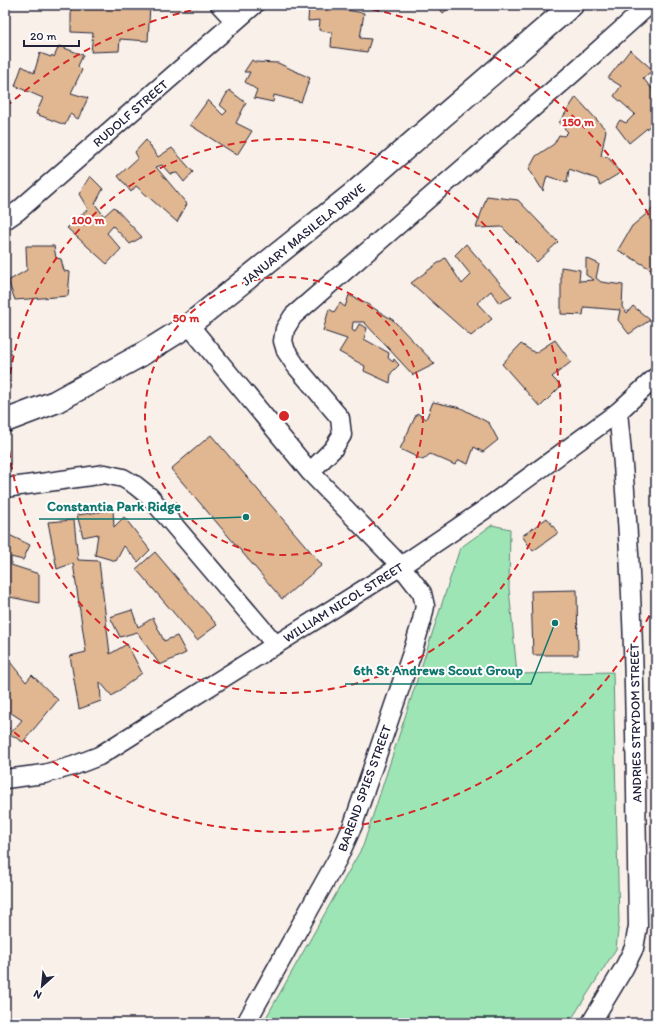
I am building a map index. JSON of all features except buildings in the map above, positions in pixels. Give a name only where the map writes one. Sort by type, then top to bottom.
[{"type":"main road","name":"JANUARY MASILELA DRIVE","points":[[5,421],[55,402],[141,355],[189,325],[355,192],[572,5]]},
{"type":"street","points":[[220,5],[235,21]]},
{"type":"street","name":"RUDOLF STREET","points":[[5,220],[18,212],[254,5]]},
{"type":"street","points":[[310,472],[333,449],[342,435],[340,418],[296,366],[286,351],[283,341],[286,329],[293,316],[567,78],[648,5]]},
{"type":"street","name":"BAREND SPIES STREET","points":[[189,325],[310,472],[401,566],[422,593],[424,606],[422,620],[408,664],[353,825],[341,852],[246,1023]]},
{"type":"street","name":"WILLIAM NICOL STREET","points":[[5,779],[44,774],[73,766],[98,756],[401,566],[484,510],[618,412],[656,377]]},
{"type":"street","name":"ANDRIES STRYDOM STREET","points":[[590,1023],[624,968],[634,948],[638,926],[633,618],[625,476],[618,412]]},
{"type":"street","points":[[5,488],[104,474],[123,478],[150,497],[275,644]]},
{"type":"green space","points":[[492,525],[510,529],[509,588],[517,674],[613,672],[619,922],[616,949],[569,1023],[263,1023],[363,846],[460,548]]},
{"type":"place","name":"Constantia Park Ridge","points":[[246,517]]},
{"type":"place","name":"6th St Andrews Scout Group","points":[[555,623]]}]
